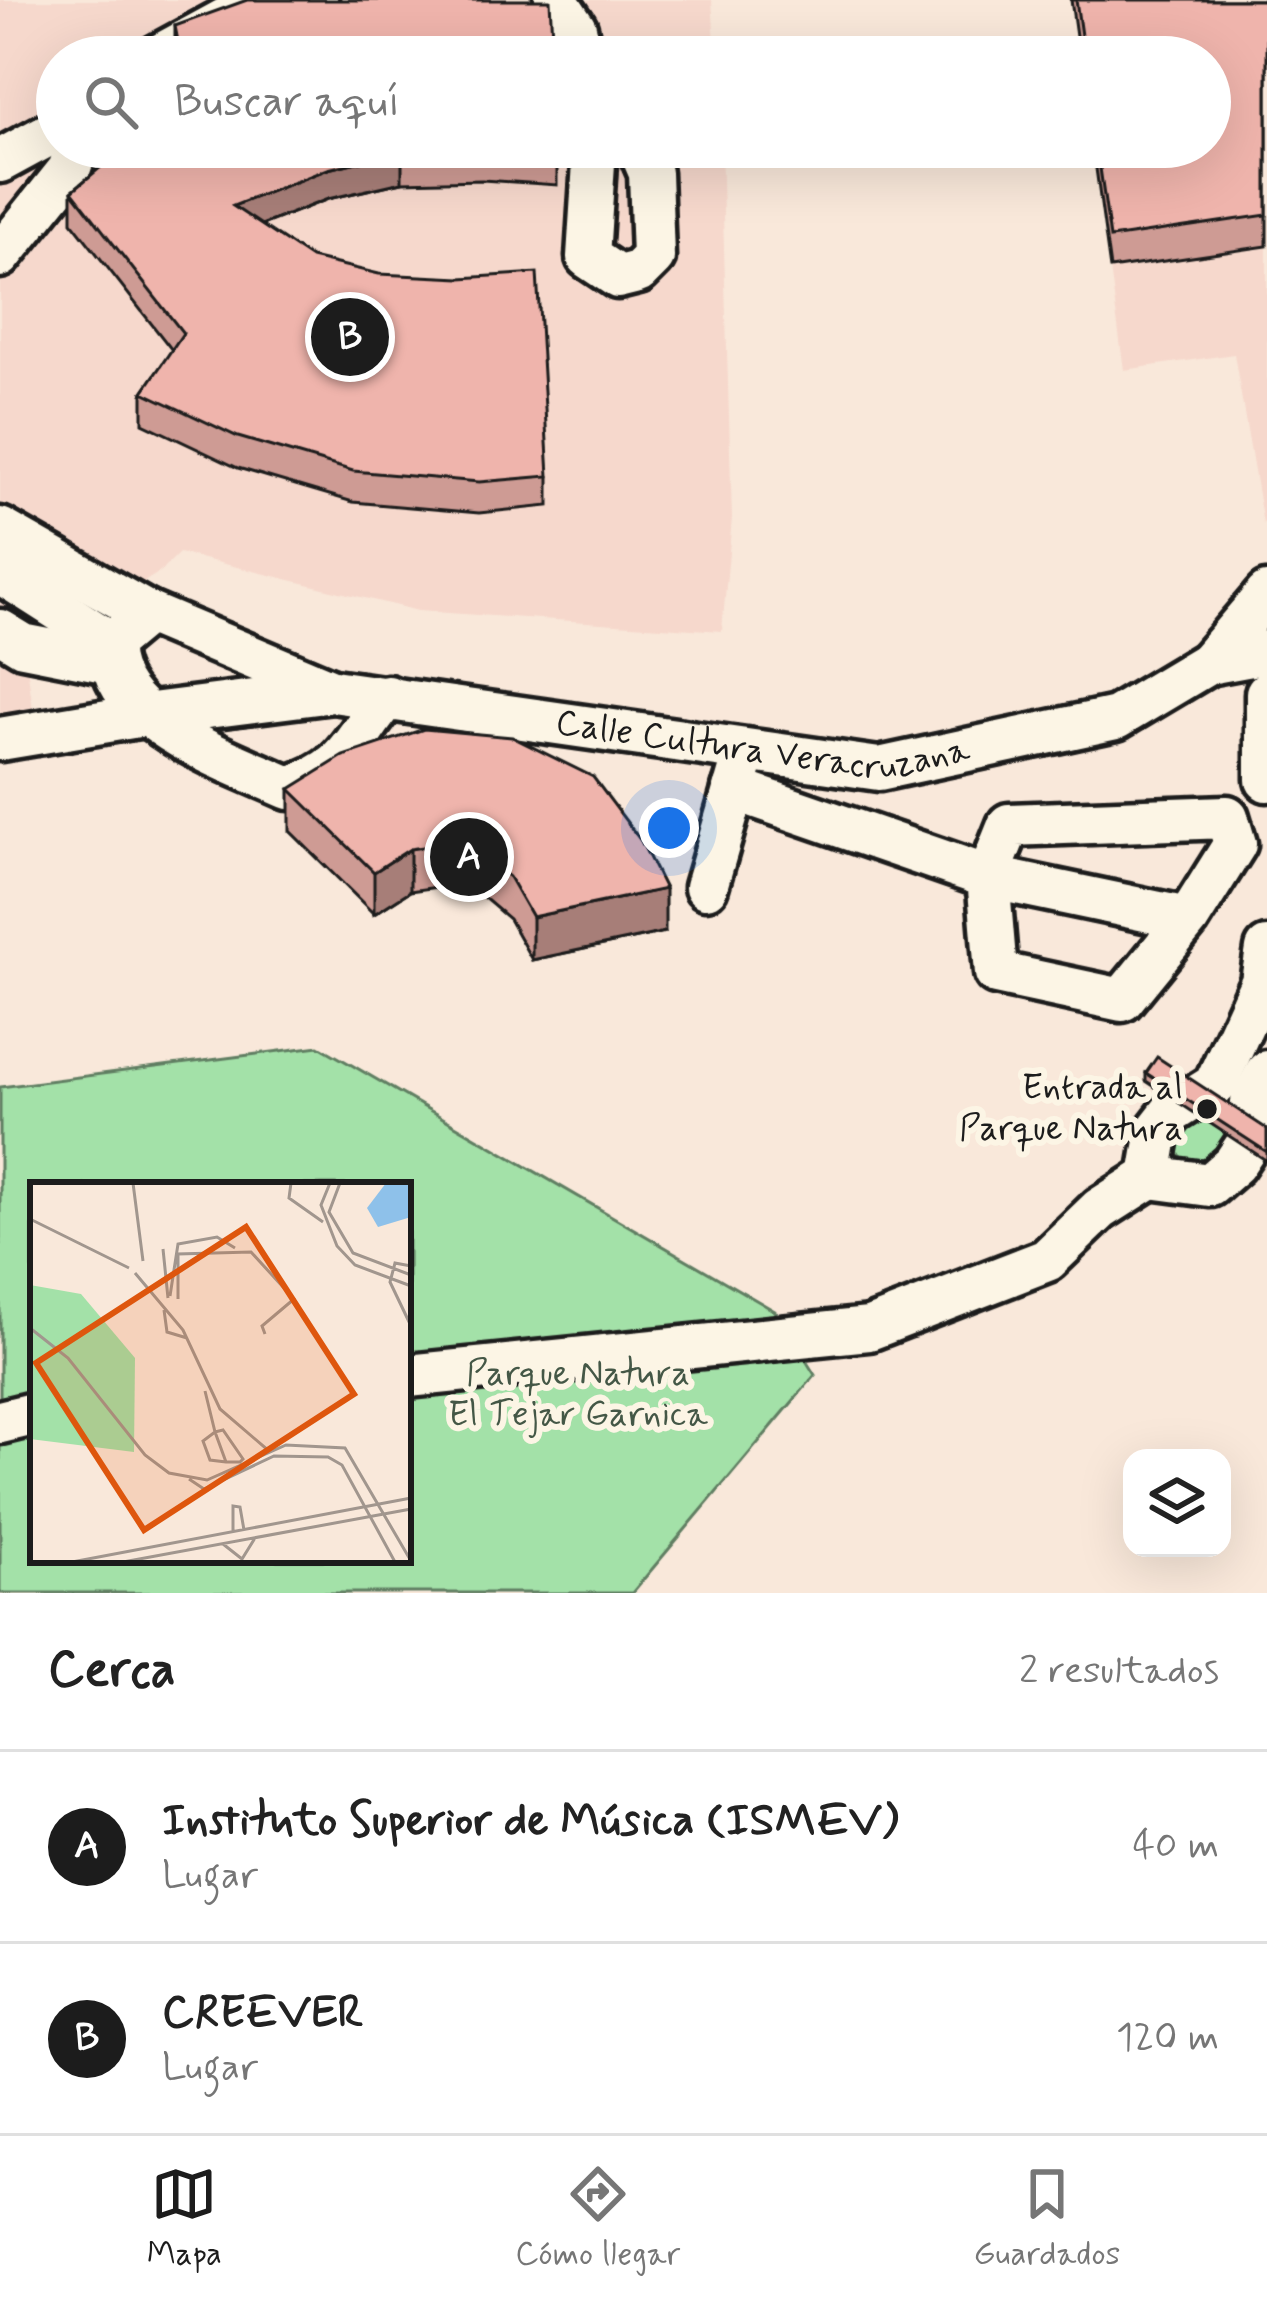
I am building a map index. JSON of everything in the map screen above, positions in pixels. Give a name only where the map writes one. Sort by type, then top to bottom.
[{"type":"street","points":[[196,36],[245,9],[316,0]]},
{"type":"street","points":[[556,0],[576,36]]},
{"type":"street","points":[[0,161],[36,141]]},
{"type":"street","points":[[0,256],[70,168]]},
{"type":"street","points":[[594,168],[588,257],[618,277],[638,272],[653,257],[648,168]]},
{"type":"street","points":[[0,529],[147,613],[333,691]]},
{"type":"street","points":[[0,572],[110,652],[144,715],[190,743],[289,788],[323,777],[341,763],[388,697]]},
{"type":"street","name":"Calle Cultura Veracruzana","points":[[20,735],[333,691],[388,697],[740,770],[879,769],[1116,718],[1199,669],[1267,594]]},
{"type":"street","points":[[110,652],[147,613]]},
{"type":"street","points":[[0,631],[23,645],[110,652]]},
{"type":"street","points":[[1199,669],[1267,652]]},
{"type":"street","points":[[1199,669],[1266,703],[1267,779]]},
{"type":"street","points":[[706,886],[740,770],[988,877],[1188,920]]},
{"type":"street","points":[[1227,817],[1235,844],[1188,920],[1122,1000],[996,973],[988,877],[1009,825],[1227,817]]},
{"type":"street","points":[[411,1376],[868,1329],[1047,1260],[1100,1209],[1150,1177],[1210,1185],[1234,1164],[1254,1134],[1245,1086],[1267,949]]},
{"type":"street","points":[[1150,1177],[1159,1130],[1172,1112],[1245,1086]]},
{"type":"street","points":[[0,1422],[30,1415]]},
{"type":"shaded area","points":[[0,0],[712,0],[715,36],[36,36],[36,168],[722,168],[732,518],[722,631],[418,611],[179,553],[160,572],[108,604],[105,640],[0,640]]},
{"type":"shaded area","points":[[1267,246],[1267,518],[1263,524],[1234,354],[1124,370],[1110,269]]},
{"type":"shaded area","points":[[0,658],[27,666],[34,716],[0,751]]},
{"type":"green space","name":"Parque Natura El Tejar Garnica","points":[[319,1046],[775,1311],[815,1375],[632,1593],[0,1593],[0,1087]]},
{"type":"green space","points":[[1182,1112],[1233,1127],[1220,1162],[1190,1164],[1175,1151]]},
{"type":"building","points":[[247,0],[550,0],[552,36],[177,36],[175,26]]},
{"type":"building","points":[[1076,0],[1267,0],[1267,215],[1110,238],[1100,168],[1231,168],[1231,36],[1081,36]]},
{"type":"building","points":[[100,168],[332,168],[233,206],[311,258],[379,274],[461,278],[537,273],[549,476],[479,482],[353,471],[238,437],[143,392],[183,333],[72,191]]},
{"type":"building","points":[[424,729],[512,737],[593,777],[641,841],[665,889],[532,917],[509,877],[476,849],[444,844],[410,849],[374,872],[290,789],[343,756]]},
{"type":"building","name":"Entrada al Parque Natura","points":[[1157,1057],[1267,1129],[1267,1152],[1146,1073]]},
{"type":"place","name":"CREEVER","points":[[350,337]]},
{"type":"place","name":"Instituto Superior de Música (ISMEV)","points":[[469,857]]},
{"type":"place","name":"Entrada al Parque Natura","points":[[1207,1109]]}]
